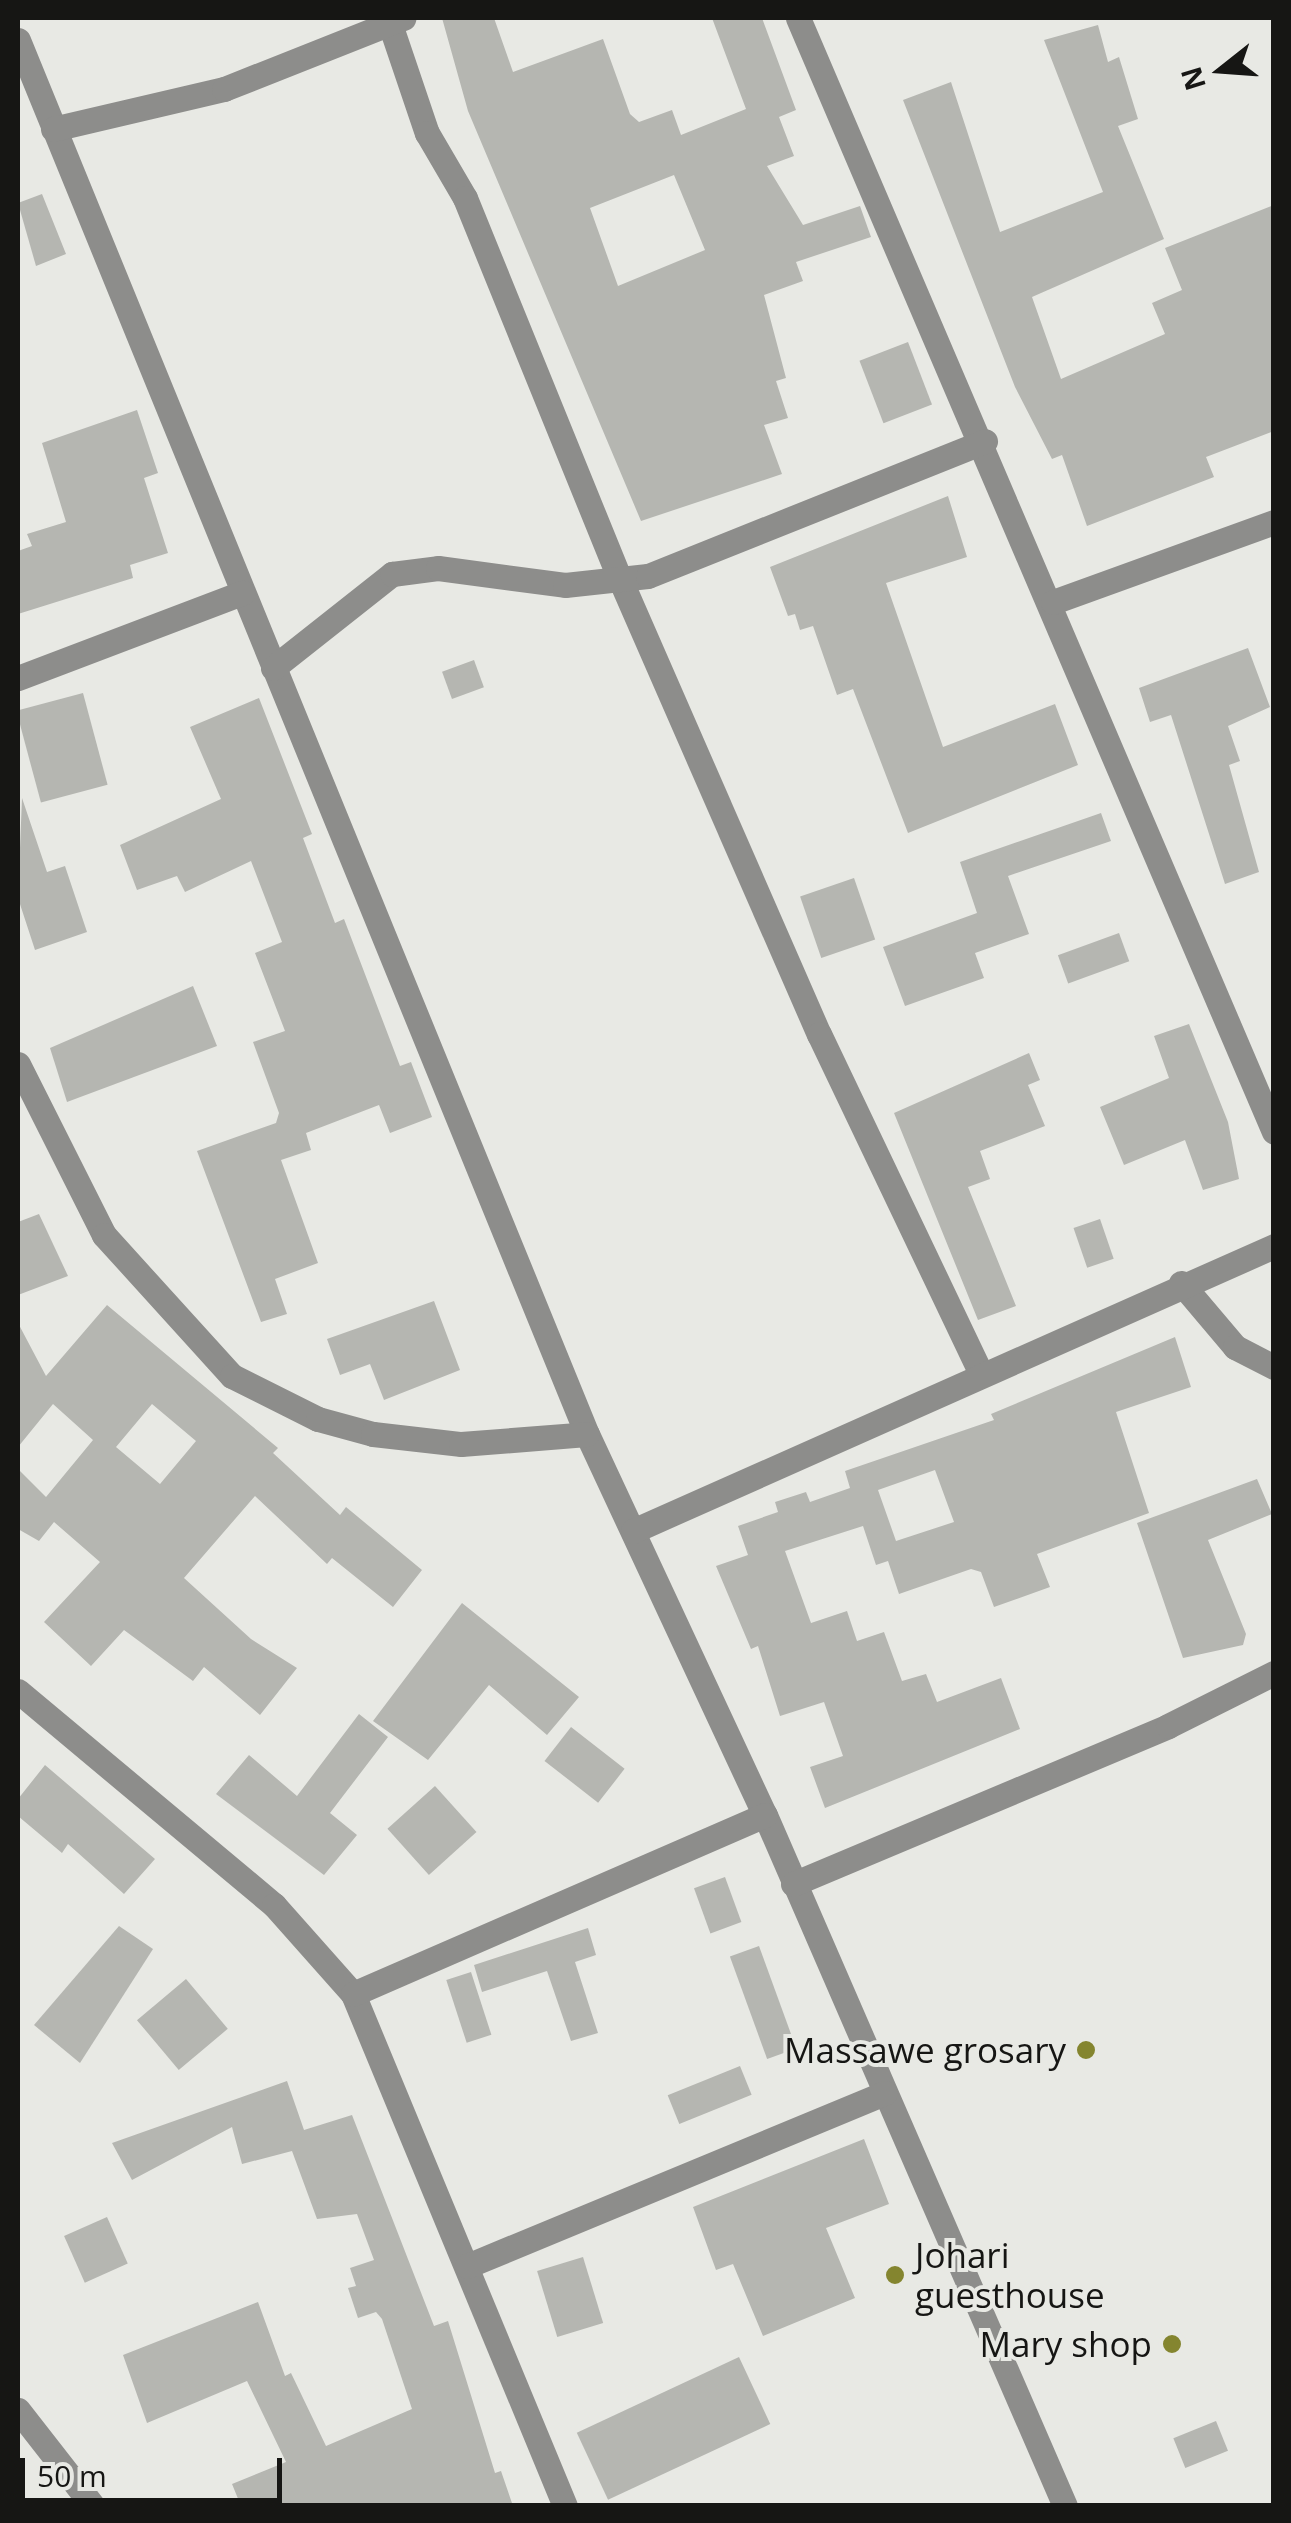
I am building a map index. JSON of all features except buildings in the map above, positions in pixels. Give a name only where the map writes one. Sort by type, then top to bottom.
[{"type":"street","points":[[798,18],[1053,602],[1274,1132]]},
{"type":"street","points":[[53,129],[224,90],[396,20],[427,133],[464,198],[620,579],[819,1034],[981,1374]]},
{"type":"street","points":[[18,40],[588,1434],[765,1814],[1066,2506]]},
{"type":"street","points":[[273,668],[392,574],[438,568],[565,585],[648,576],[984,441]]},
{"type":"street","points":[[1053,602],[1274,522]]},
{"type":"street","points":[[18,678],[242,593]]},
{"type":"street","points":[[18,1064],[104,1235],[232,1376],[318,1419],[373,1434],[461,1444],[588,1434]]},
{"type":"street","points":[[634,1532],[1182,1283],[1274,1246]]},
{"type":"street","points":[[1182,1283],[1235,1347],[1274,1367]]},
{"type":"street","points":[[794,1884],[1274,1673]]},
{"type":"street","points":[[18,1691],[274,1904],[353,1994],[564,2506]]},
{"type":"street","points":[[353,1994],[765,1814]]},
{"type":"street","points":[[467,2266],[885,2093]]},
{"type":"street","points":[[18,2410],[93,2506]]},
{"type":"place","name":"Massawe grosary","points":[[1086,2050]]},
{"type":"place","name":"Johari guesthouse","points":[[895,2275]]},
{"type":"place","name":"Mary shop","points":[[1172,2344]]}]
